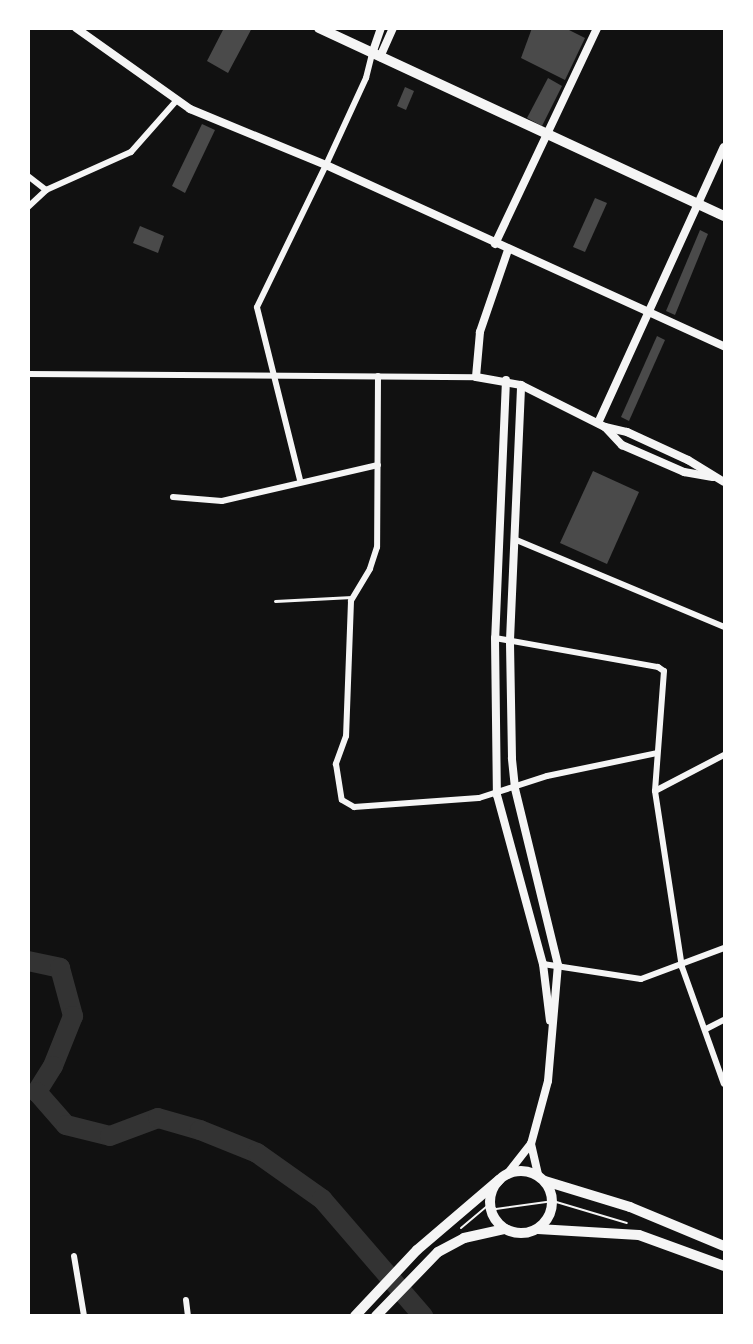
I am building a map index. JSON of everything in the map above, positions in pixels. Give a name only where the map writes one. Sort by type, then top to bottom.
[{"type":"main road","points":[[319,28],[724,216]]},
{"type":"main road","points":[[355,1316],[417,1250],[504,1177],[528,1171],[541,1178],[630,1207],[724,1246]]},
{"type":"main road","points":[[504,1177],[490,1204],[495,1218],[505,1229]]},
{"type":"main road","points":[[538,1229],[549,1217],[553,1201],[541,1178]]},
{"type":"main road","points":[[376,1316],[429,1260],[455,1242],[505,1229],[523,1233],[538,1229],[639,1235],[724,1266]]},
{"type":"street","points":[[76,28],[177,100],[326,165],[508,250],[724,346]]},
{"type":"street","points":[[376,55],[381,28]]},
{"type":"street","points":[[300,480],[256,307],[326,165],[376,55],[393,28]]},
{"type":"street","points":[[495,244],[597,28]]},
{"type":"street","points":[[28,207],[46,190],[131,152],[177,100]]},
{"type":"street","points":[[601,425],[724,147]]},
{"type":"street","points":[[28,176],[46,190]]},
{"type":"street","points":[[476,377],[480,332],[508,250]]},
{"type":"street","points":[[28,374],[271,373],[476,377],[506,380],[521,385],[601,425],[627,432],[688,460],[724,482]]},
{"type":"street","points":[[378,376],[376,555],[352,597],[346,736],[336,764],[339,793],[345,804],[354,807],[497,795],[547,776],[657,753]]},
{"type":"street","points":[[506,380],[495,638],[497,795],[543,964],[552,1045]]},
{"type":"street","points":[[504,1177],[531,1144],[548,1081],[558,965],[514,788],[510,640],[521,385]]},
{"type":"street","points":[[601,425],[622,445],[684,472],[714,477]]},
{"type":"street","points":[[173,497],[222,501],[300,480],[378,465]]},
{"type":"street","points":[[514,539],[724,627]]},
{"type":"street","points":[[495,638],[662,669],[666,678],[655,791],[682,967],[724,1084]]},
{"type":"street","points":[[655,791],[724,755]]},
{"type":"street","points":[[543,964],[641,979],[682,967],[724,948]]},
{"type":"street","points":[[706,1029],[724,1020]]},
{"type":"street","points":[[531,1144],[541,1178]]},
{"type":"street","points":[[74,1256],[84,1316]]},
{"type":"street","points":[[186,1300],[188,1316]]},
{"type":"lane","points":[[274,602],[352,597]]},
{"type":"building","points":[[224,28],[252,28],[228,73],[207,61]]},
{"type":"building","points":[[532,28],[565,28],[585,38],[565,80],[521,58]]},
{"type":"building","points":[[548,78],[562,86],[542,126],[527,118]]},
{"type":"building","points":[[405,87],[414,91],[406,110],[397,106]]},
{"type":"building","points":[[202,124],[215,130],[185,193],[172,186]]},
{"type":"building","points":[[595,198],[607,203],[585,252],[573,247]]},
{"type":"building","points":[[140,226],[164,236],[158,253],[133,243]]},
{"type":"building","points":[[700,230],[708,234],[675,315],[666,311]]},
{"type":"building","points":[[657,336],[665,340],[629,421],[621,417]]},
{"type":"building","points":[[593,471],[639,492],[607,564],[560,543]]},
{"type":"waterway","points":[[28,961],[60,968],[73,1016],[53,1066],[37,1092],[66,1125],[110,1136],[158,1118],[200,1130],[257,1153],[322,1199],[423,1316]]}]
